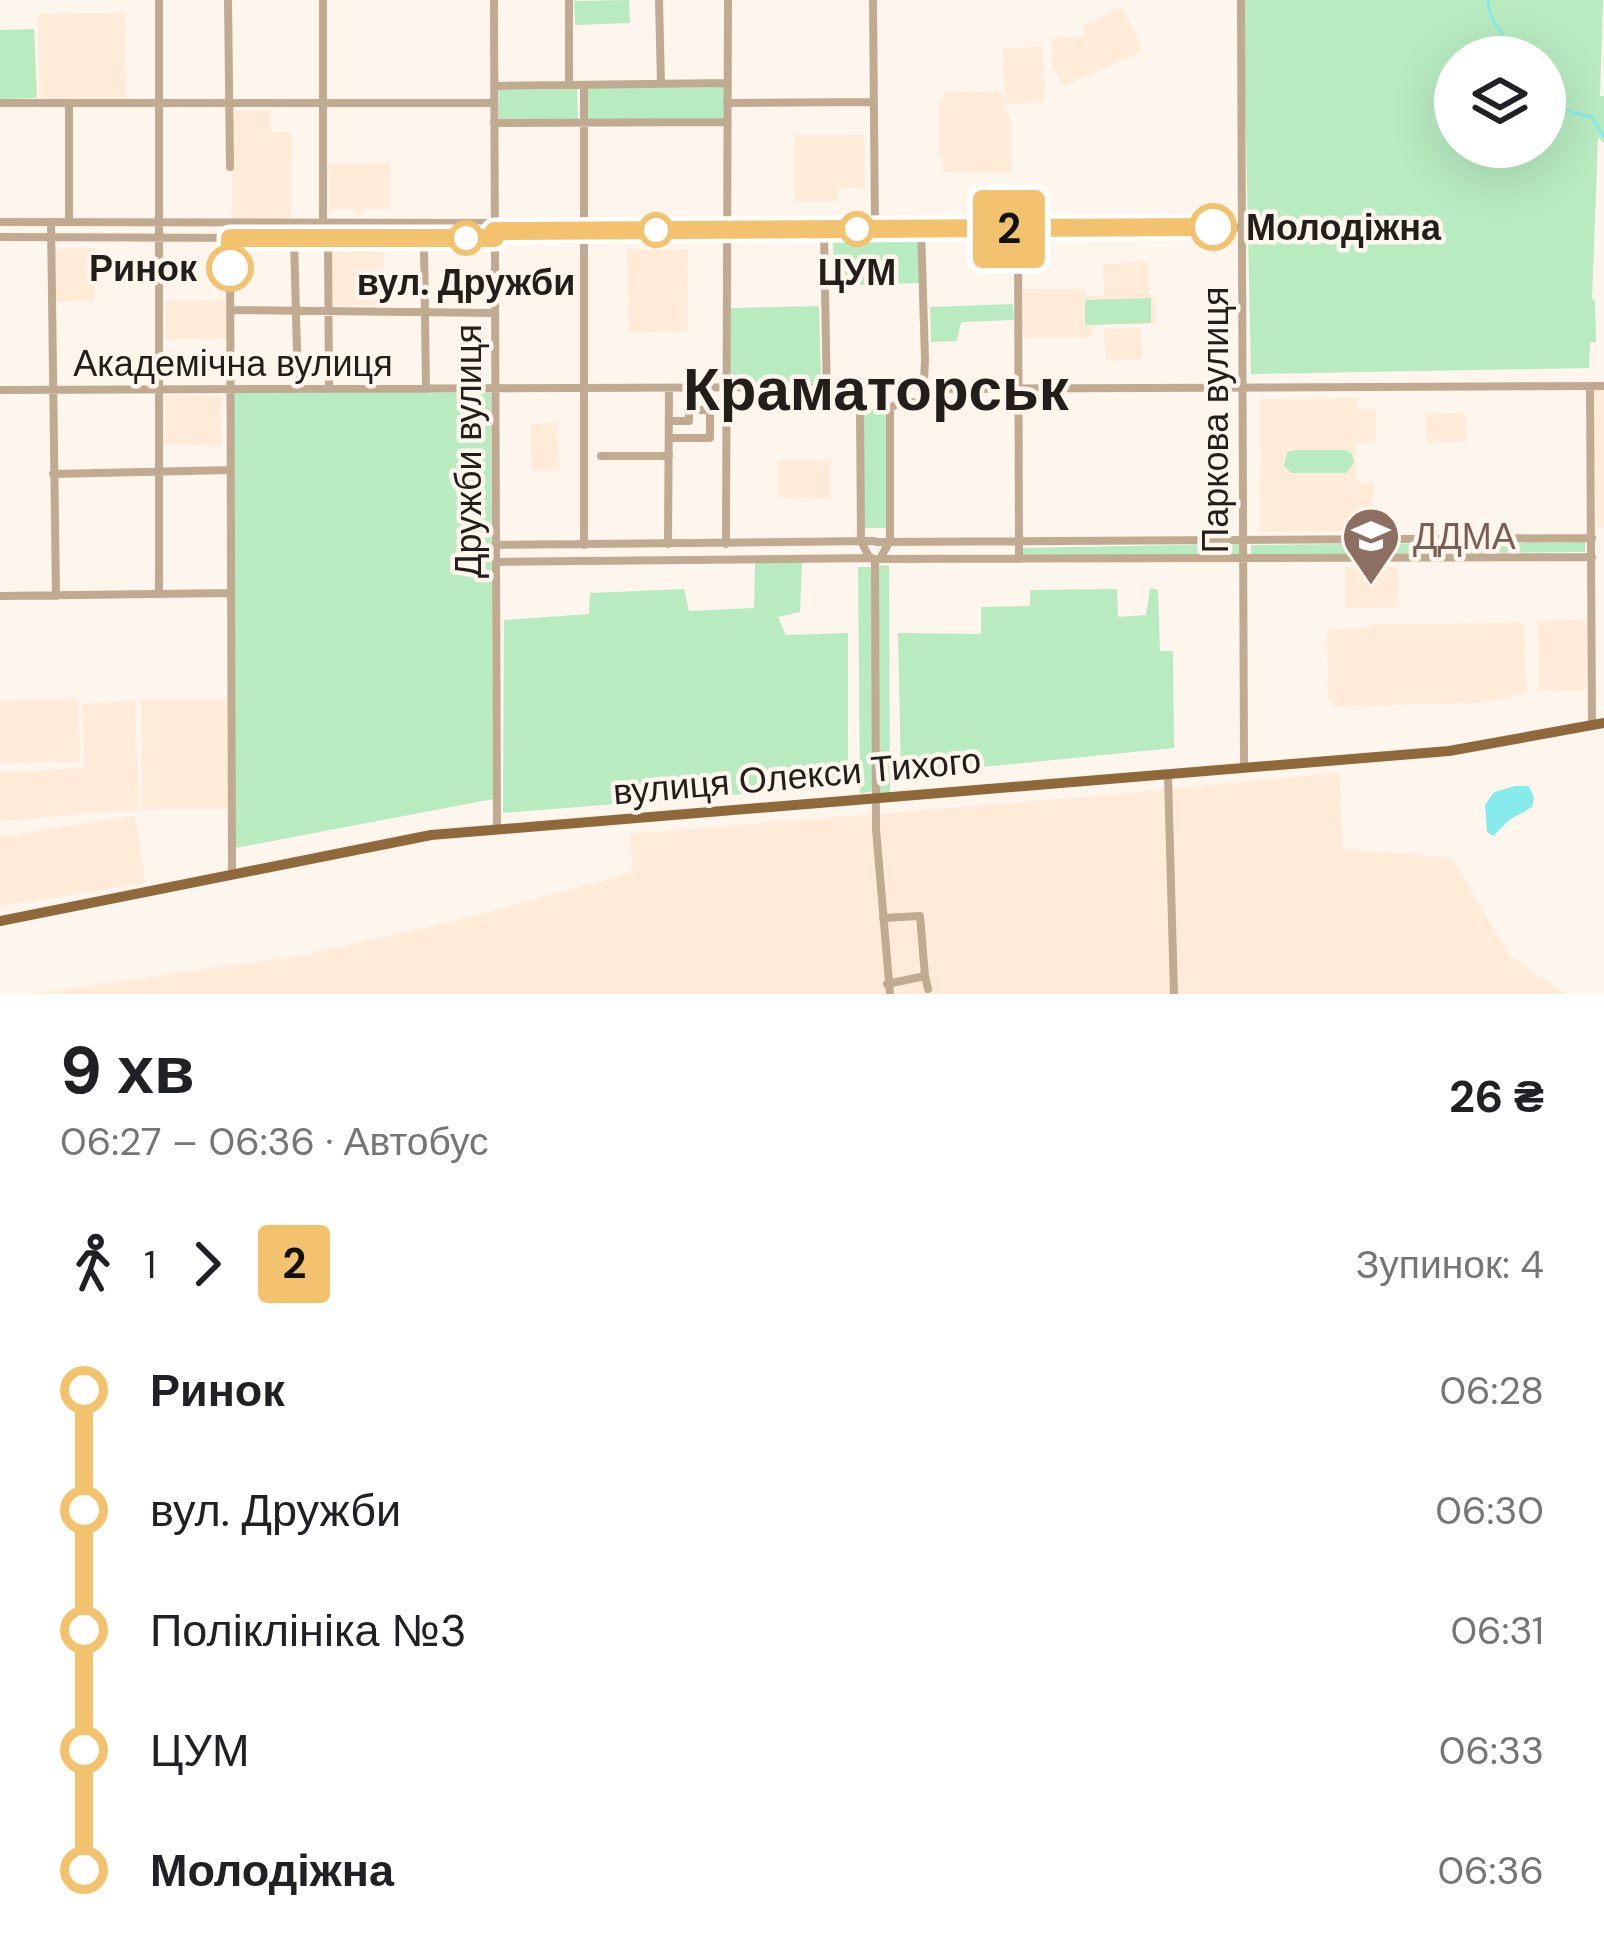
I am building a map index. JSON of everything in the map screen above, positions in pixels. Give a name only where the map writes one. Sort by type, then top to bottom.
[{"type":"main road","name":"вулиця Олекси Тихого","points":[[0,921],[401,840],[1462,750],[1598,724]]},
{"type":"street","points":[[159,0],[160,593]]},
{"type":"street","points":[[229,0],[230,167]]},
{"type":"street","points":[[323,0],[323,223]]},
{"type":"street","name":"Дружби вулиця","points":[[494,0],[497,830]]},
{"type":"street","points":[[569,0],[569,85]]},
{"type":"street","points":[[659,0],[661,84]]},
{"type":"street","points":[[726,544],[728,0]]},
{"type":"street","points":[[873,0],[875,229]]},
{"type":"street","name":"Паркова вулиця","points":[[1240,0],[1244,768]]},
{"type":"street","points":[[494,86],[727,83]]},
{"type":"street","points":[[584,85],[584,545]]},
{"type":"street","points":[[727,103],[873,102]]},
{"type":"street","points":[[0,103],[494,103]]},
{"type":"street","points":[[69,103],[69,222]]},
{"type":"street","points":[[494,123],[727,122]]},
{"type":"street","points":[[0,222],[323,223],[494,231]]},
{"type":"street","points":[[51,222],[56,596]]},
{"type":"street","points":[[230,224],[232,874]]},
{"type":"street","points":[[0,237],[328,238],[494,231],[1241,227]]},
{"type":"street","points":[[824,229],[827,404],[860,407],[861,541],[875,557]]},
{"type":"street","points":[[875,557],[890,541],[890,408],[922,402],[924,389],[921,229]]},
{"type":"street","points":[[1018,229],[1018,559]]},
{"type":"street","points":[[295,238],[298,389]]},
{"type":"street","points":[[328,238],[328,389]]},
{"type":"street","points":[[424,244],[426,389]]},
{"type":"street","points":[[230,310],[495,313]]},
{"type":"street","name":"Академічна вулиця","points":[[0,390],[727,388],[825,383]]},
{"type":"street","points":[[1590,386],[1598,724]]},
{"type":"street","points":[[924,389],[1604,386]]},
{"type":"street","points":[[668,544],[669,388]]},
{"type":"street","points":[[669,421],[689,421],[689,410],[710,410],[710,438],[669,438]]},
{"type":"street","points":[[602,456],[669,456]]},
{"type":"street","points":[[53,474],[231,470]]},
{"type":"street","points":[[496,545],[1592,538]]},
{"type":"street","points":[[875,542],[883,547],[875,557]]},
{"type":"street","points":[[875,542],[867,547],[875,557],[876,799],[889,989],[925,976]]},
{"type":"street","points":[[496,562],[1592,556]]},
{"type":"street","points":[[0,596],[231,593]]},
{"type":"street","points":[[1168,775],[1174,994]]},
{"type":"street","points":[[883,918],[920,916],[928,988]]},
{"type":"shaded area","points":[[1123,7],[1142,51],[1064,86],[1053,67],[1051,39],[1083,37],[1085,25]]},
{"type":"shaded area","points":[[125,13],[126,100],[39,101],[38,14]]},
{"type":"shaded area","points":[[1042,47],[1044,102],[1004,104],[1011,122],[1011,173],[943,172],[939,99],[945,98],[945,92],[1000,91],[1005,102],[1003,48]]},
{"type":"shaded area","points":[[270,110],[270,132],[291,132],[291,220],[232,220],[232,111]]},
{"type":"shaded area","points":[[794,135],[864,135],[865,188],[838,187],[838,201],[794,201]]},
{"type":"shaded area","points":[[390,163],[390,209],[362,209],[356,214],[354,209],[329,209],[329,164]]},
{"type":"shaded area","points":[[383,245],[384,305],[332,306],[331,246]]},
{"type":"shaded area","points":[[94,248],[94,301],[54,302],[53,249]]},
{"type":"shaded area","points":[[627,249],[688,250],[687,331],[629,332]]},
{"type":"shaded area","points":[[1148,262],[1156,324],[1100,325],[1093,327],[1092,337],[1023,337],[1023,289],[1086,289],[1086,296],[1104,296],[1103,264]]},
{"type":"shaded area","points":[[227,300],[229,338],[166,339],[166,301]]},
{"type":"shaded area","points":[[1141,328],[1142,359],[1106,360],[1104,329]]},
{"type":"shaded area","points":[[1594,389],[1604,389],[1604,527],[1596,527]]},
{"type":"shaded area","points":[[165,395],[222,396],[221,446],[164,445]]},
{"type":"shaded area","points":[[1357,398],[1358,409],[1376,409],[1375,442],[1356,443],[1356,482],[1374,483],[1373,519],[1354,518],[1353,531],[1261,532],[1260,399]]},
{"type":"shaded area","points":[[1465,413],[1466,441],[1426,442],[1426,414]]},
{"type":"shaded area","points":[[557,423],[559,470],[532,471],[530,424]]},
{"type":"shaded area","points":[[778,460],[830,460],[830,498],[778,497]]},
{"type":"shaded area","name":"ДДМА","points":[[1345,567],[1398,567],[1398,607],[1345,608]]},
{"type":"shaded area","points":[[1589,619],[1585,691],[1539,690],[1538,621]]},
{"type":"shaded area","points":[[1523,623],[1527,693],[1478,703],[1336,706],[1328,700],[1327,630],[1368,628],[1369,624]]},
{"type":"shaded area","points":[[78,698],[80,761],[0,763],[0,701]]},
{"type":"shaded area","points":[[142,699],[227,699],[227,809],[141,809]]},
{"type":"shaded area","points":[[135,701],[139,809],[0,821],[0,772],[85,768],[82,704]]},
{"type":"shaded area","points":[[1339,773],[1343,849],[1452,858],[1509,955],[1566,994],[34,994],[300,956],[456,921],[633,872],[630,834]]},
{"type":"shaded area","points":[[135,816],[145,883],[0,906],[0,837]]},
{"type":"green space","points":[[629,0],[630,23],[575,25],[574,1]]},
{"type":"green space","points":[[1243,0],[1603,0],[1600,96],[1604,96],[1604,143],[1598,137],[1592,299],[1596,342],[1590,342],[1589,368],[1251,374]]},
{"type":"green space","points":[[34,29],[37,98],[0,99],[0,30]]},
{"type":"green space","points":[[724,87],[724,119],[587,122],[587,88]]},
{"type":"green space","points":[[577,89],[578,120],[499,120],[499,90]]},
{"type":"green space","points":[[918,233],[919,283],[834,286],[833,234]]},
{"type":"green space","points":[[1151,298],[1151,323],[1085,325],[1085,300]]},
{"type":"green space","points":[[1013,304],[1014,320],[961,322],[957,341],[931,342],[930,307]]},
{"type":"green space","points":[[819,306],[821,382],[731,385],[729,308]]},
{"type":"green space","points":[[237,391],[491,393],[493,799],[235,848]]},
{"type":"green space","points":[[862,409],[887,409],[888,528],[862,528]]},
{"type":"green space","points":[[1346,450],[1354,463],[1346,473],[1291,473],[1284,465],[1287,452]]},
{"type":"green space","points":[[1585,542],[1585,552],[1251,555],[1251,545]]},
{"type":"green space","points":[[1239,544],[1240,554],[1021,557],[1021,548]]},
{"type":"green space","points":[[755,562],[802,562],[800,612],[778,617],[786,635],[848,633],[848,786],[503,813],[504,620],[589,614],[590,593],[684,589],[689,611],[754,608]]},
{"type":"green space","points":[[889,565],[890,794],[879,794],[878,566]]},
{"type":"green space","points":[[858,567],[872,567],[873,791],[860,794]]},
{"type":"green space","points":[[1150,588],[1158,590],[1160,651],[1173,651],[1174,748],[901,775],[898,633],[981,634],[981,607],[1030,606],[1030,590],[1117,589],[1118,617],[1146,615]]},
{"type":"water","points":[[1529,786],[1532,807],[1493,836],[1487,832],[1485,805],[1494,792]]},
{"type":"waterway","points":[[1488,0],[1503,36]]},
{"type":"waterway","points":[[1566,109],[1592,117],[1604,137]]},
{"type":"bus line","name":"2","points":[[230,268],[230,238],[495,238],[494,231],[1213,227]]},
{"type":"place","name":"Молодіжна","points":[[1213,227]]},
{"type":"place","name":"ЦУМ","points":[[857,229]]},
{"type":"place","name":"вул. Дружби","points":[[466,238]]},
{"type":"place","name":"Ринок","points":[[230,268]]},
{"type":"place","name":"ДДМА","points":[[1371,587]]},
{"type":"district","name":"Краматорськ","points":[[876,389]]}]
